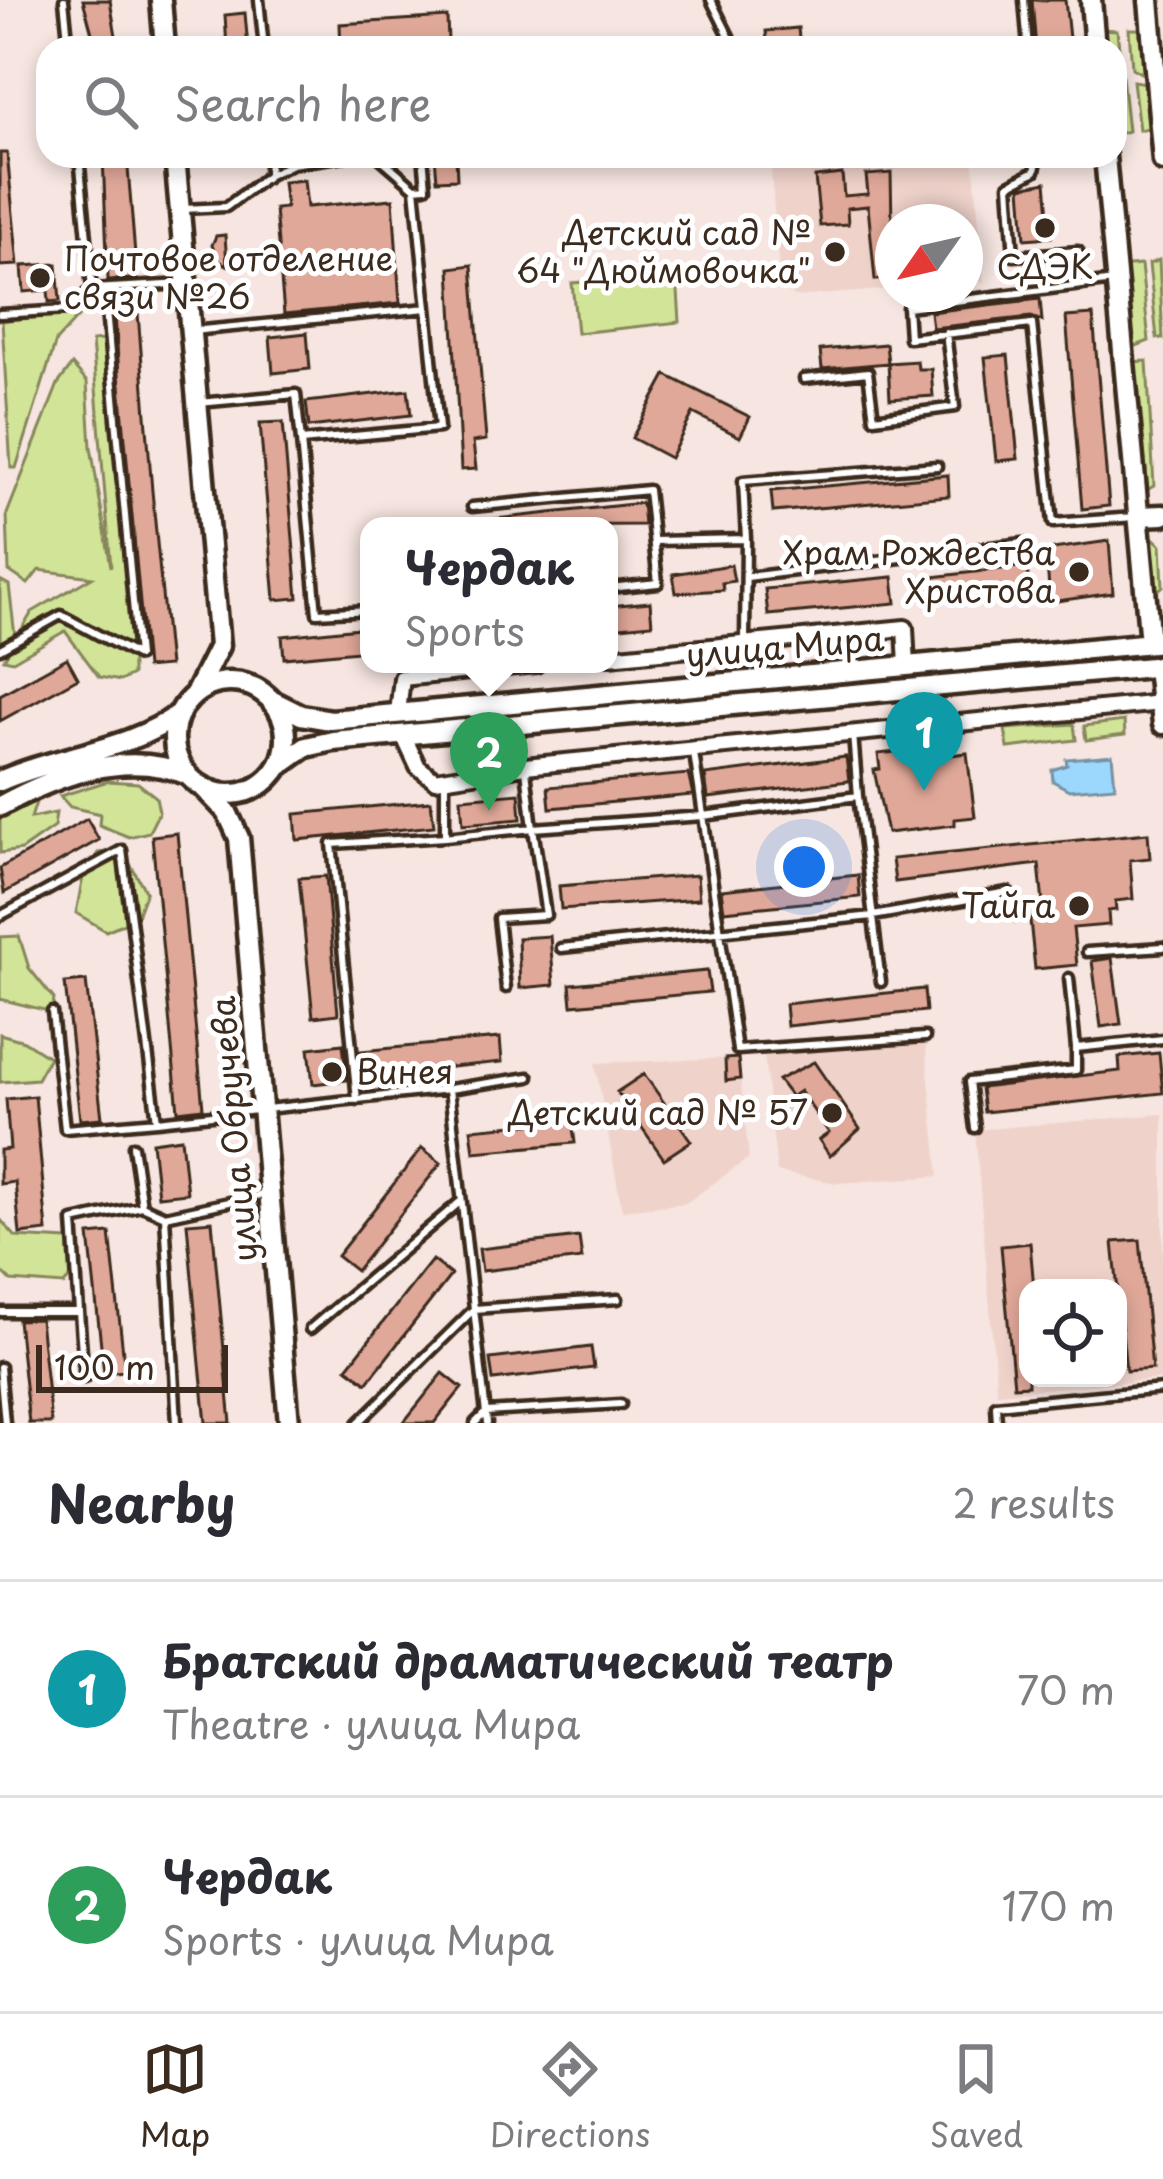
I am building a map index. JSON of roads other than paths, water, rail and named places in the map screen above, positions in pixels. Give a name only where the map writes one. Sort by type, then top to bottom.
[{"type":"main road","points":[[161,0],[165,36]]},
{"type":"main road","points":[[1091,0],[1094,36]]},
{"type":"main road","points":[[1149,0],[1163,161]]},
{"type":"main road","points":[[2,778],[140,736],[180,712],[195,694],[219,646],[177,168]]},
{"type":"main road","points":[[1106,168],[1138,516],[1156,643]]},
{"type":"main road","points":[[1138,516],[1163,514]]},
{"type":"main road","name":"улица Мира","points":[[266,696],[315,719],[1156,643]]},
{"type":"main road","points":[[180,712],[176,752],[238,829],[278,767],[286,738],[266,696],[219,646]]},
{"type":"main road","points":[[1051,653],[1054,675]]},
{"type":"main road","points":[[1160,666],[1162,710]]},
{"type":"main road","name":"улица Мира","points":[[278,767],[319,742],[1160,666]]},
{"type":"main road","points":[[195,694],[227,682],[266,696]]},
{"type":"main road","points":[[0,806],[84,772],[133,762],[229,794],[264,783]]},
{"type":"main road","name":"улица Обручева","points":[[238,829],[289,1423]]},
{"type":"street","points":[[618,656],[905,628],[907,666]]},
{"type":"street","points":[[398,713],[402,677],[443,673]]},
{"type":"street","points":[[403,735],[418,767],[435,780],[525,766],[853,734],[1162,710]]},
{"type":"lane","points":[[64,0],[68,36]]},
{"type":"lane","points":[[260,0],[263,36]]},
{"type":"lane","points":[[711,0],[729,36]]},
{"type":"lane","points":[[1024,0],[1027,36]]},
{"type":"lane","points":[[80,168],[92,289]]},
{"type":"lane","points":[[269,168],[269,176]]},
{"type":"lane","points":[[180,209],[226,207],[284,168]]},
{"type":"lane","points":[[301,441],[439,428],[415,188],[392,168]]},
{"type":"lane","points":[[415,188],[426,187],[424,168]]},
{"type":"lane","points":[[1036,168],[1010,185],[1014,256],[1078,250]]},
{"type":"lane","points":[[1117,281],[907,307],[909,338],[1032,324],[1053,523],[1138,516]]},
{"type":"lane","points":[[0,314],[65,310],[92,289],[186,284]]},
{"type":"lane","points":[[0,649],[62,615],[138,656],[104,290]]},
{"type":"lane","points":[[190,331],[427,308]]},
{"type":"lane","points":[[804,379],[868,372],[874,418],[955,407],[946,333]]},
{"type":"lane","points":[[196,403],[296,394],[317,613],[360,611]]},
{"type":"lane","points":[[745,644],[743,481],[937,466]]},
{"type":"lane","points":[[472,507],[648,490],[658,583],[618,587]]},
{"type":"lane","points":[[654,541],[746,539]]},
{"type":"lane","points":[[747,577],[1024,543]]},
{"type":"lane","points":[[853,734],[881,982]]},
{"type":"lane","points":[[693,750],[737,1050],[925,1037]]},
{"type":"lane","points":[[506,988],[498,918],[546,915],[525,766]]},
{"type":"lane","points":[[445,779],[445,837]]},
{"type":"lane","points":[[357,1100],[332,844],[704,816],[858,796]]},
{"type":"lane","points":[[0,916],[122,850],[158,1121]]},
{"type":"lane","points":[[561,948],[873,916],[1008,892]]},
{"type":"lane","points":[[1087,952],[1163,947]]},
{"type":"lane","points":[[975,1128],[969,1082],[1076,1070],[1069,978]]},
{"type":"lane","points":[[52,1012],[65,1129],[263,1111],[530,1077]]},
{"type":"lane","points":[[1076,1048],[1163,1039]]},
{"type":"lane","points":[[448,1089],[487,1423]]},
{"type":"lane","points":[[133,1146],[142,1206]]},
{"type":"lane","points":[[84,1378],[74,1221],[142,1206],[165,1216],[270,1193]]},
{"type":"lane","points":[[310,1329],[461,1201]]},
{"type":"lane","points":[[165,1216],[177,1423]]},
{"type":"lane","points":[[358,1423],[474,1309],[618,1299]]},
{"type":"lane","points":[[0,1312],[79,1312]]},
{"type":"lane","points":[[0,1367],[5,1423]]},
{"type":"lane","points":[[997,1423],[996,1405],[1163,1389]]},
{"type":"lane","points":[[475,1423],[486,1412],[621,1403]]},
{"type":"water","points":[[1112,755],[1115,786],[1069,790],[1053,781],[1052,770],[1067,765],[1066,759]]},
{"type":"place","name":"СДЭК","points":[[1045,228]]},
{"type":"place","name":"Детский сад № 64 \"Дюймовочка\"","points":[[835,252]]},
{"type":"place","name":"Почтовое отделение связи №26","points":[[40,278]]},
{"type":"place","name":"Храм Рождества Христова","points":[[1079,572]]},
{"type":"place","name":"Братский драматический театр","points":[[924,791]]},
{"type":"place","name":"Чердак","points":[[489,811]]},
{"type":"place","name":"Тайга","points":[[1079,906]]},
{"type":"place","name":"Винея","points":[[332,1072]]},
{"type":"place","name":"Детский сад № 57","points":[[832,1113]]}]
